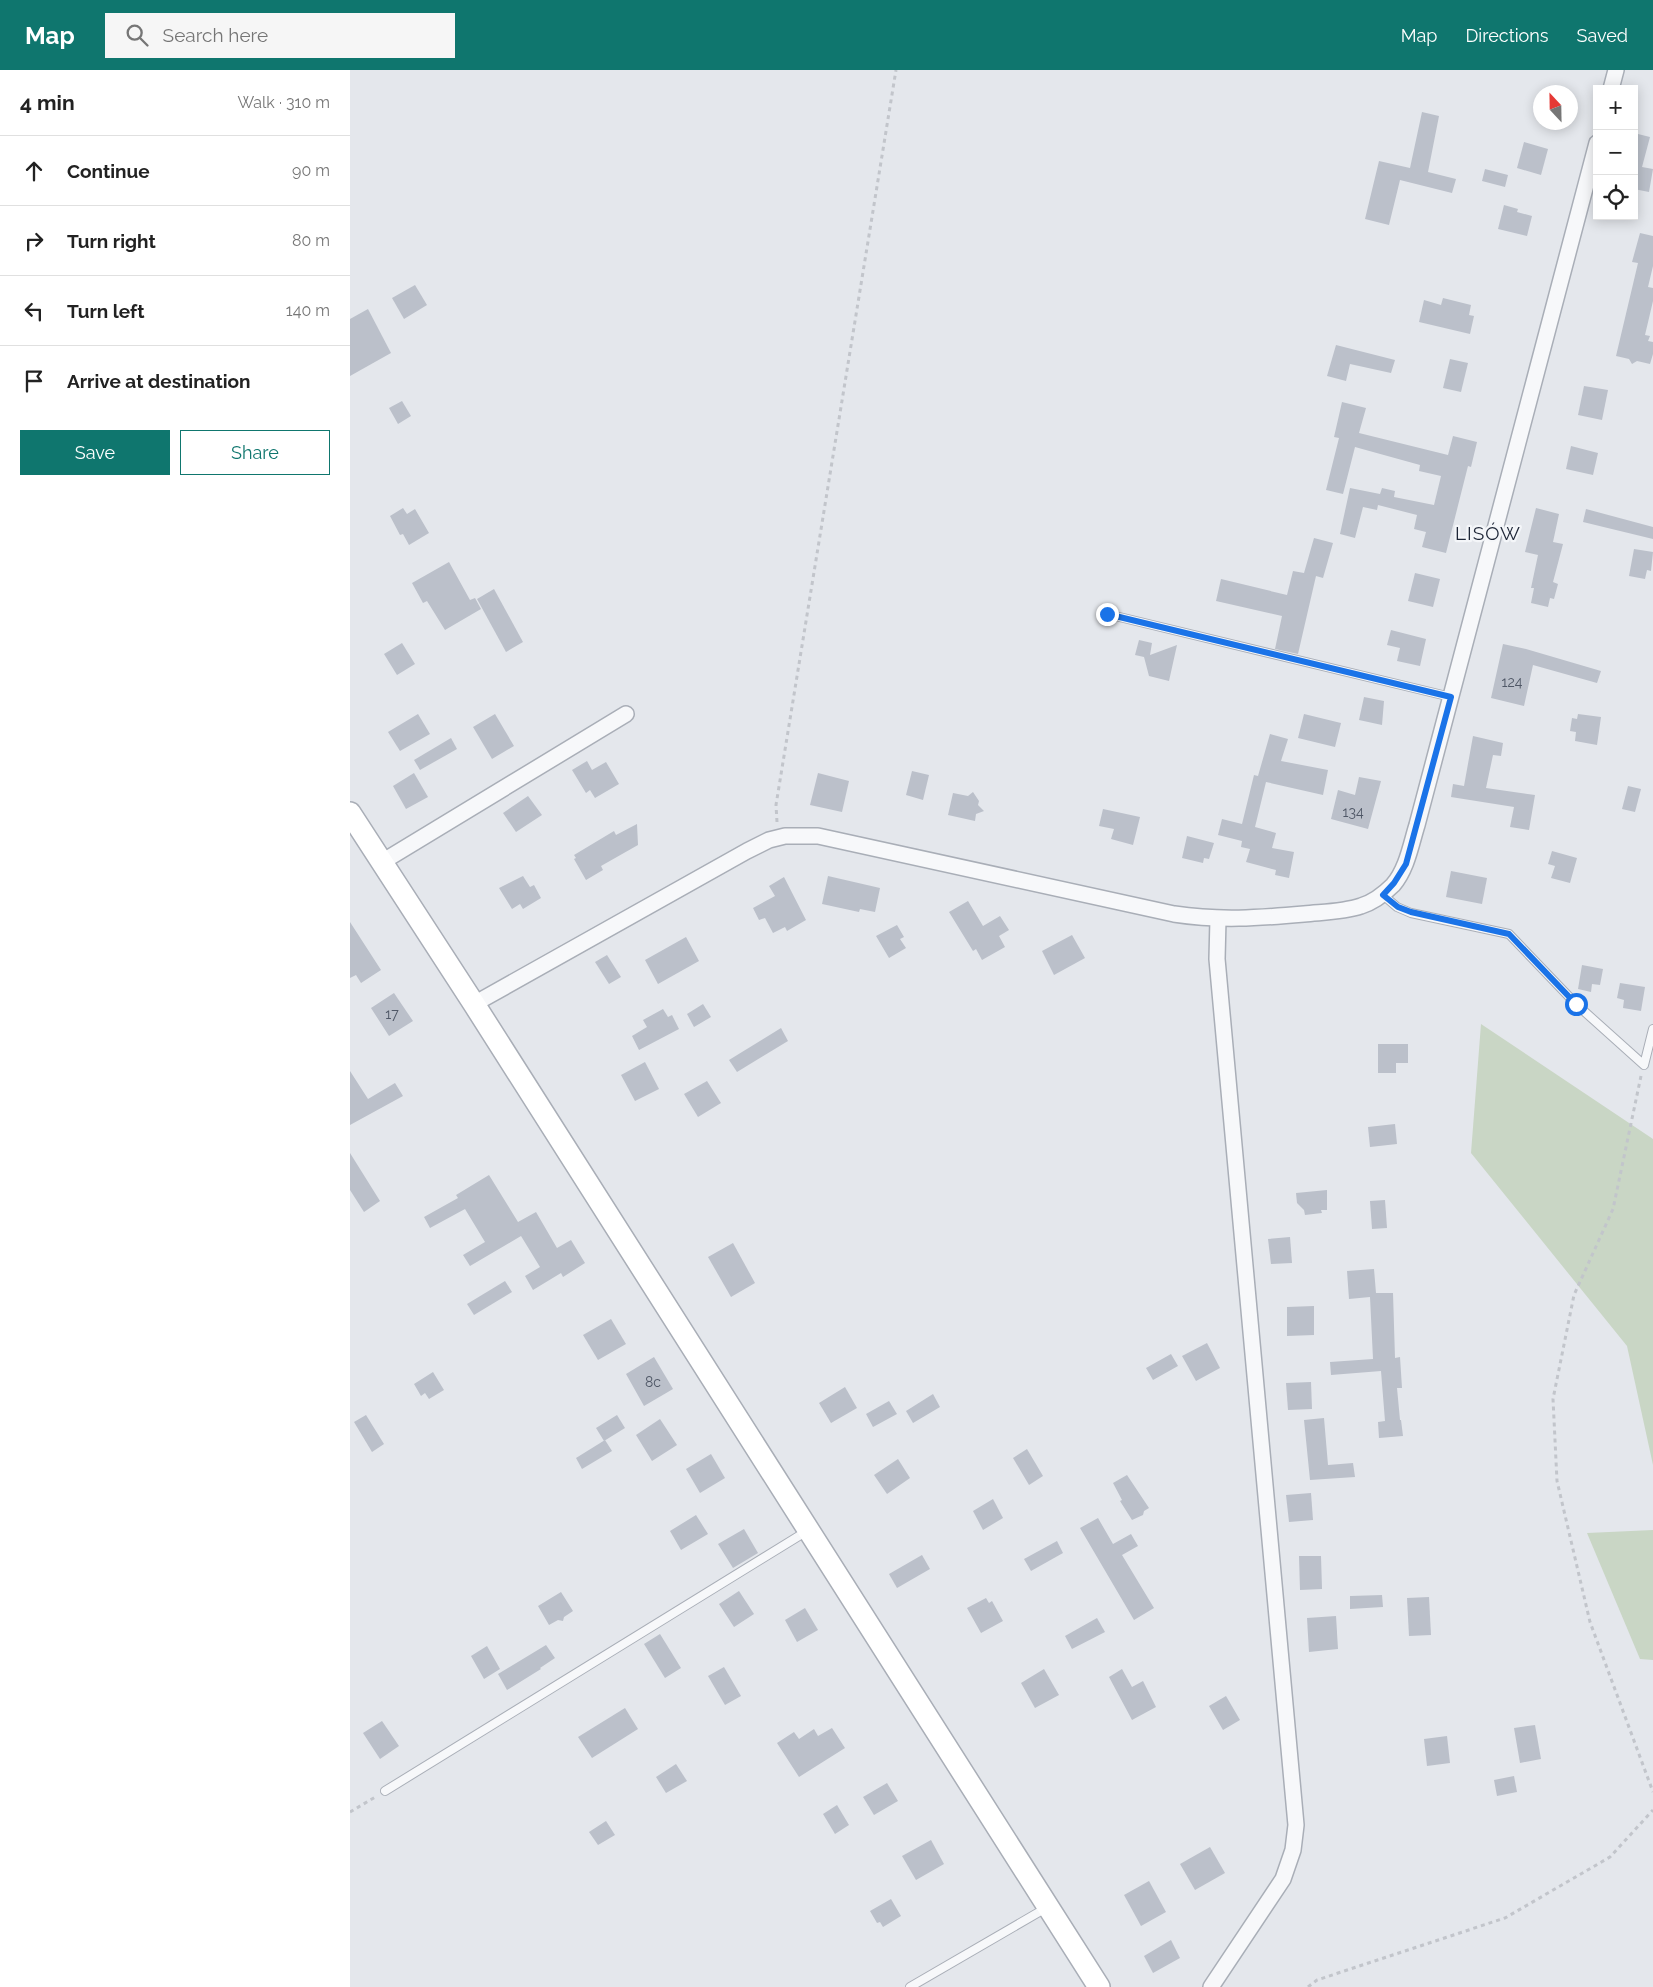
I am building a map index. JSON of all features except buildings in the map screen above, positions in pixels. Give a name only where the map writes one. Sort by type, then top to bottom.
[{"type":"street","points":[[1612,85],[1616,70]]},
{"type":"street","points":[[474,1004],[747,851],[785,836],[818,836],[1174,914],[1218,919],[1346,910],[1383,895],[1394,883],[1406,864],[1593,158]]},
{"type":"street","points":[[382,862],[626,714]]},
{"type":"street","points":[[350,813],[474,1004],[1099,1987]]},
{"type":"street","points":[[1210,1987],[1282,1879],[1293,1850],[1296,1825],[1217,959],[1218,919]]},
{"type":"lane","points":[[1107,614],[1451,697]]},
{"type":"lane","points":[[1383,895],[1398,907],[1411,912],[1509,934],[1576,1004],[1644,1065],[1653,1029]]},
{"type":"lane","points":[[385,1791],[809,1530]]},
{"type":"lane","points":[[910,1987],[1048,1907]]},
{"type":"path","points":[[778,838],[776,804],[896,70]]},
{"type":"path","points":[[1644,1065],[1613,1209],[1574,1295],[1553,1399],[1557,1481],[1590,1622],[1653,1792]]},
{"type":"path","points":[[350,1812],[385,1791]]},
{"type":"path","points":[[1308,1987],[1317,1980],[1505,1918],[1610,1857],[1653,1810]]},
{"type":"green space","points":[[1481,1024],[1653,1139],[1653,1465],[1627,1346],[1471,1153]]},
{"type":"green space","points":[[1653,1530],[1653,1660],[1640,1659],[1587,1533]]},
{"type":"district","name":"LISÓW","points":[[1488,533]]},
{"type":"route","points":[[1107,614],[1451,697],[1406,864],[1394,883],[1383,895],[1398,907],[1411,912],[1509,934],[1576,1004]]}]
